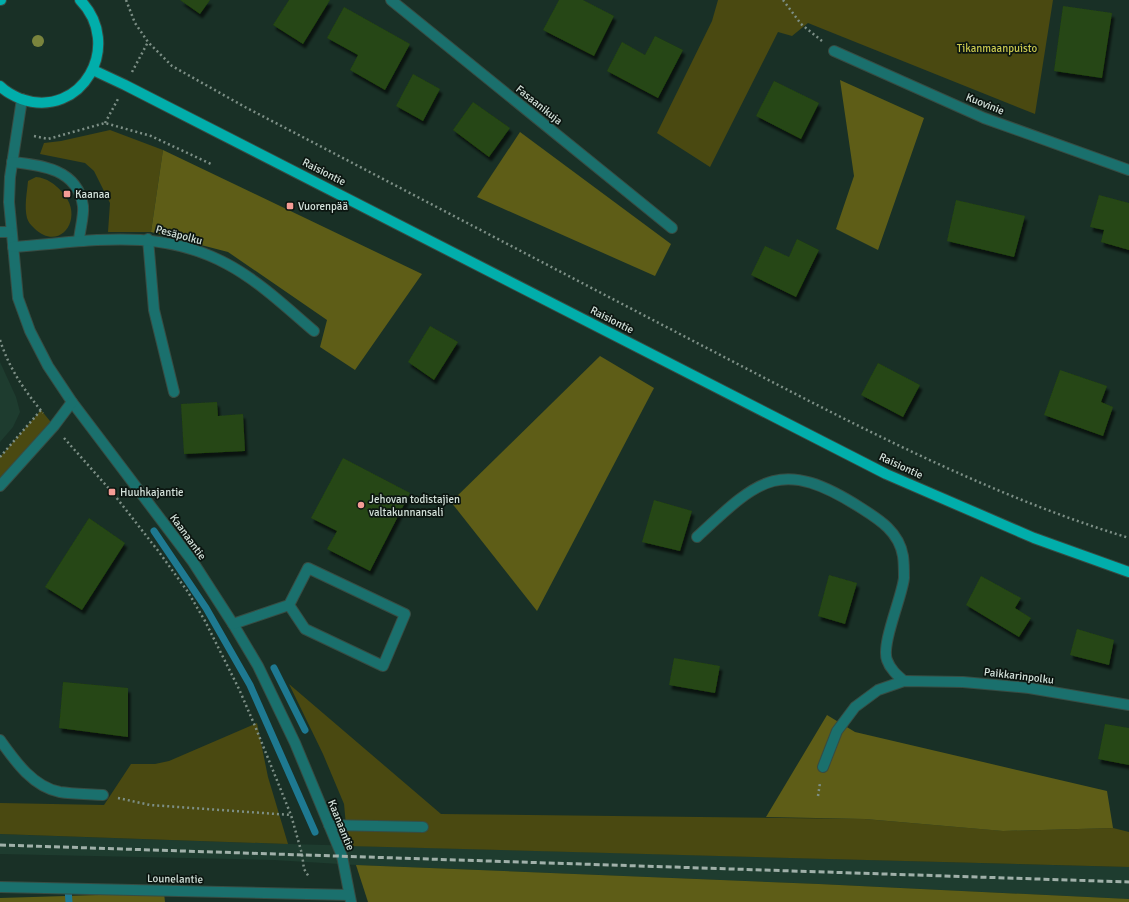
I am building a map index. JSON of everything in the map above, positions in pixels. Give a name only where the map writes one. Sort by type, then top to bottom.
[{"type":"main road","points":[[0,86],[14,96],[22,99],[42,102],[62,98],[80,87],[92,70],[99,48],[99,34],[87,7],[80,0]]},
{"type":"main road","name":"Raisiontie","points":[[92,70],[249,148],[886,474],[1034,538],[1129,572]]},
{"type":"street","name":"Fasaanikuja","points":[[391,0],[672,228]]},
{"type":"street","name":"Kuovinie","points":[[834,51],[984,118],[1129,170]]},
{"type":"street","name":"Kaanaantie","points":[[22,99],[12,162],[9,202],[18,298],[30,331],[48,366],[72,402],[192,562],[233,624],[261,673],[290,732],[342,856],[350,898]]},
{"type":"street","points":[[12,162],[45,166],[58,171],[75,187],[83,207],[79,240]]},
{"type":"street","points":[[0,232],[11,232]]},
{"type":"street","points":[[148,239],[154,310],[174,392]]},
{"type":"street","name":"Pesäpolku","points":[[13,247],[53,244],[79,240],[148,239],[194,250],[228,264],[258,284],[314,331]]},
{"type":"street","points":[[0,486],[54,426],[72,402]]},
{"type":"street","points":[[697,537],[736,500],[762,484],[783,478],[806,480],[838,493],[876,517],[895,533],[903,555],[904,578],[887,644],[886,659],[893,671],[904,681],[878,690],[855,707],[837,731],[823,767]]},
{"type":"street","points":[[233,624],[289,605],[308,568],[405,614],[383,666],[305,629],[289,605]]},
{"type":"street","name":"Paikkarinpolku","points":[[904,681],[963,682],[1029,688],[1129,705]]},
{"type":"street","points":[[0,740],[26,773],[41,784],[59,792],[103,795]]},
{"type":"street","points":[[329,824],[423,827]]},
{"type":"street","name":"Lounelantie","points":[[0,887],[321,894],[350,898]]},
{"type":"path","points":[[126,0],[135,23],[148,42],[172,66],[244,107],[842,418],[985,487],[1073,521],[1129,538]]},
{"type":"path","points":[[783,0],[801,24],[834,51]]},
{"type":"path","points":[[48,139],[105,123],[151,136],[211,164]]},
{"type":"path","points":[[0,340],[9,364],[19,383],[54,426],[112,492],[188,592],[239,689],[291,815],[302,854],[304,869],[321,894]]},
{"type":"path","points":[[0,457],[41,410]]},
{"type":"path","points":[[103,795],[150,805],[291,815]]},
{"type":"shaded area","points":[[840,80],[924,118],[878,250],[836,229],[854,176]]},
{"type":"shaded area","points":[[520,132],[671,244],[655,276],[477,197]]},
{"type":"shaded area","points":[[163,150],[422,274],[355,370],[320,347],[327,320],[228,252],[151,232]]},
{"type":"shaded area","points":[[600,356],[654,388],[537,611],[451,502]]},
{"type":"shaded area","points":[[0,362],[16,397],[20,412],[13,427],[0,442]]},
{"type":"shaded area","points":[[827,715],[855,732],[1107,791],[1113,828],[1003,831],[865,819],[766,817]]},
{"type":"shaded area","points":[[0,834],[288,844],[1129,867],[1129,899],[819,884],[356,865],[274,860],[0,854]]},
{"type":"shaded area","points":[[356,865],[819,884],[1129,899],[1129,902],[368,902]]},
{"type":"shaded area","points":[[164,893],[165,902],[0,902],[0,898]]},
{"type":"green space","name":"Tikanmaanpuisto","points":[[718,0],[1053,0],[1035,114],[808,23],[792,36],[778,32],[710,167],[657,133],[712,21]]},
{"type":"green space","points":[[110,130],[163,150],[151,232],[108,232],[110,203],[94,171],[85,163],[40,154],[44,143],[61,141]]},
{"type":"green space","points":[[36,177],[54,184],[69,202],[71,221],[67,229],[61,235],[53,237],[44,235],[34,228],[27,219],[26,204],[28,181]]},
{"type":"green space","points":[[41,410],[54,426],[0,486],[0,457]]},
{"type":"green space","points":[[289,684],[441,814],[865,819],[1004,831],[1113,828],[1129,832],[1129,867],[348,846],[344,804],[323,754]]},
{"type":"green space","points":[[257,723],[268,777],[288,844],[0,834],[0,803],[104,805],[131,764],[155,764],[169,761]]},
{"type":"building","points":[[180,0],[210,0],[200,14]]},
{"type":"building","points":[[289,0],[330,0],[303,44],[273,25]]},
{"type":"building","points":[[559,0],[583,0],[614,16],[594,56],[543,30]]},
{"type":"building","points":[[1063,6],[1112,13],[1102,78],[1054,71]]},
{"type":"building","points":[[344,7],[410,44],[385,90],[350,70],[358,55],[327,38]]},
{"type":"building","points":[[655,36],[683,50],[658,98],[607,71],[622,42],[645,55]]},
{"type":"building","points":[[413,74],[440,89],[423,121],[396,106]]},
{"type":"building","points":[[774,81],[819,103],[801,139],[756,116]]},
{"type":"building","points":[[473,102],[510,128],[489,157],[453,130]]},
{"type":"building","points":[[1099,195],[1129,203],[1129,250],[1101,242],[1104,230],[1090,227]]},
{"type":"building","points":[[956,200],[1025,216],[1014,257],[947,241]]},
{"type":"building","points":[[797,239],[819,250],[796,297],[751,275],[765,246],[789,257]]},
{"type":"building","points":[[430,326],[458,342],[434,380],[408,362]]},
{"type":"building","points":[[878,363],[920,385],[903,417],[861,395]]},
{"type":"building","points":[[1060,370],[1107,386],[1101,402],[1113,407],[1103,436],[1044,415]]},
{"type":"building","points":[[217,402],[218,416],[243,414],[245,451],[184,454],[181,404]]},
{"type":"building","name":"Jehovan todistajien valtakunnansali","points":[[343,458],[410,493],[370,571],[327,549],[337,531],[311,518]]},
{"type":"building","points":[[654,500],[692,511],[680,551],[642,542]]},
{"type":"building","points":[[89,518],[125,543],[82,610],[45,587]]},
{"type":"building","points":[[829,575],[857,583],[845,624],[818,616]]},
{"type":"building","points":[[981,576],[1021,598],[1015,608],[1031,618],[1019,637],[966,605]]},
{"type":"building","points":[[1077,629],[1114,640],[1109,665],[1070,655]]},
{"type":"building","points":[[674,658],[720,666],[715,693],[669,685]]},
{"type":"building","points":[[63,682],[128,688],[128,737],[59,728]]},
{"type":"building","points":[[1105,724],[1129,728],[1129,765],[1098,759]]},
{"type":"waterway","points":[[154,531],[206,608],[250,685],[315,832]]},
{"type":"waterway","points":[[274,668],[305,730]]},
{"type":"waterway","points":[[68,889],[69,902]]},
{"type":"railway","points":[[0,845],[1129,882]]},
{"type":"place","name":"Kaanaa","points":[[67,194]]},
{"type":"place","name":"Vuorenpää","points":[[290,206]]},
{"type":"place","name":"Huuhkajantie","points":[[112,492]]},
{"type":"place","name":"Jehovan todistajien valtakunnansali","points":[[361,505]]}]
